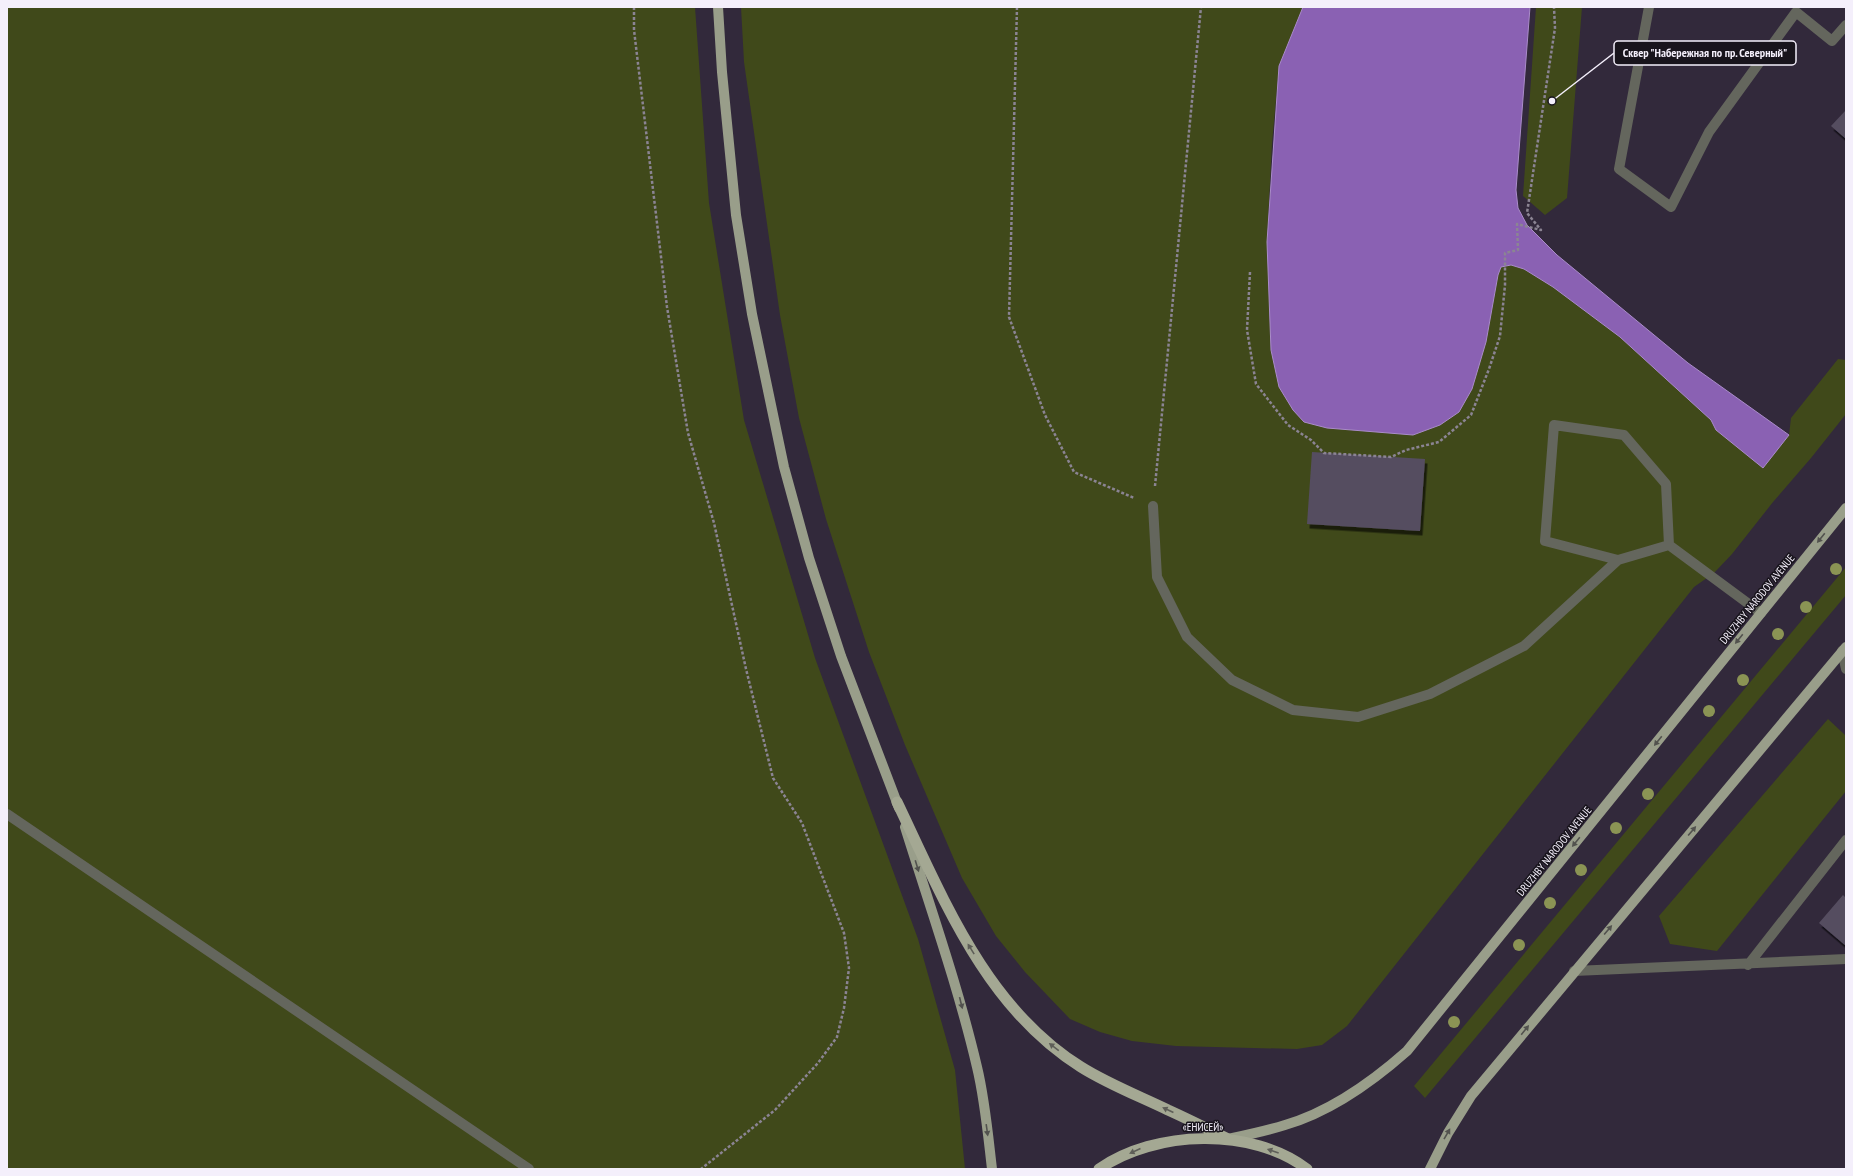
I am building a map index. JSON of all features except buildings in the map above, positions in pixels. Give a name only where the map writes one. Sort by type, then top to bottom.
[{"type":"highway","points":[[897,802],[955,923],[990,980],[1022,1018],[1049,1044],[1081,1067],[1124,1090],[1228,1139]]},
{"type":"highway","name":"«ЕНИСЕЙ»","points":[[1099,1169],[1108,1163],[1141,1148],[1169,1141],[1228,1139],[1254,1145],[1280,1154],[1307,1169]]},
{"type":"main road","points":[[718,7],[722,72],[736,215],[752,314],[784,467],[809,558],[841,656],[897,802],[958,992],[977,1068],[992,1169]]},
{"type":"main road","name":"DRUZHBY NARODOV AVENUE","points":[[1228,1139],[1286,1125],[1324,1109],[1386,1070],[1407,1051],[1846,508]]},
{"type":"main road","points":[[1430,1169],[1448,1133],[1471,1096],[1844,649]]},
{"type":"street","points":[[1649,7],[1619,169],[1671,207],[1709,132],[1796,12],[1832,41],[1846,26]]},
{"type":"street","points":[[1618,560],[1545,541],[1554,425],[1624,435],[1666,484],[1669,545]]},
{"type":"street","points":[[1153,506],[1157,577],[1186,637],[1232,680],[1293,710],[1358,717],[1430,694],[1524,646],[1618,560],[1669,545]]},
{"type":"street","points":[[1669,545],[1761,613]]},
{"type":"street","points":[[1844,649],[1846,669]]},
{"type":"street","points":[[7,814],[529,1169]]},
{"type":"street","points":[[1748,965],[1846,840]]},
{"type":"street","points":[[1574,971],[1748,965],[1846,959]]},
{"type":"path","points":[[634,7],[634,30],[666,299],[688,433],[714,523],[746,669],[773,778],[802,823],[844,933],[849,968],[844,1008],[837,1037],[818,1063],[776,1110],[701,1169]]},
{"type":"path","points":[[1017,7],[1009,317],[1045,415],[1074,472],[1153,506],[1201,7]]},
{"type":"path","points":[[1250,272],[1246,330],[1256,384],[1288,425],[1311,440],[1324,453],[1391,457],[1406,450],[1439,442],[1471,415],[1500,336],[1505,285],[1506,253],[1518,250],[1517,224],[1541,230],[1527,214],[1554,28],[1554,7]]},
{"type":"green space","points":[[7,7],[695,7],[709,203],[744,420],[815,658],[918,939],[955,1070],[965,1169],[7,1169]]},
{"type":"green space","points":[[741,7],[1303,7],[1279,66],[1272,143],[1267,242],[1271,350],[1279,387],[1428,429],[1440,425],[1486,342],[1498,275],[1501,267],[1511,265],[1524,269],[1553,287],[1620,337],[1711,420],[1716,430],[1789,435],[1791,418],[1838,359],[1846,360],[1846,414],[1732,554],[1714,573],[1694,587],[1347,1026],[1322,1045],[1297,1049],[1176,1046],[1132,1041],[1100,1032],[1070,1019],[1025,972],[996,936],[962,878],[905,745],[869,652],[826,519],[799,418],[780,315],[744,62]]},
{"type":"green space","points":[[1536,7],[1582,7],[1567,198],[1545,215],[1523,196]]},
{"type":"green space","points":[[1846,567],[1846,595],[1425,1098],[1414,1086]]},
{"type":"green space","points":[[1828,719],[1845,735],[1846,791],[1717,951],[1670,944],[1659,916]]},
{"type":"shaded area","points":[[1303,7],[1530,7],[1516,190],[1518,208],[1527,225],[1557,255],[1688,363],[1789,435],[1763,468],[1716,430],[1711,420],[1620,337],[1553,287],[1524,269],[1511,265],[1501,267],[1498,275],[1486,342],[1472,389],[1459,412],[1440,425],[1413,435],[1327,428],[1304,422],[1293,410],[1279,387],[1271,350],[1267,242],[1279,66]]},
{"type":"place","name":"Сквер \"Набережная по пр. Северный\"","points":[[1552,101]]}]
